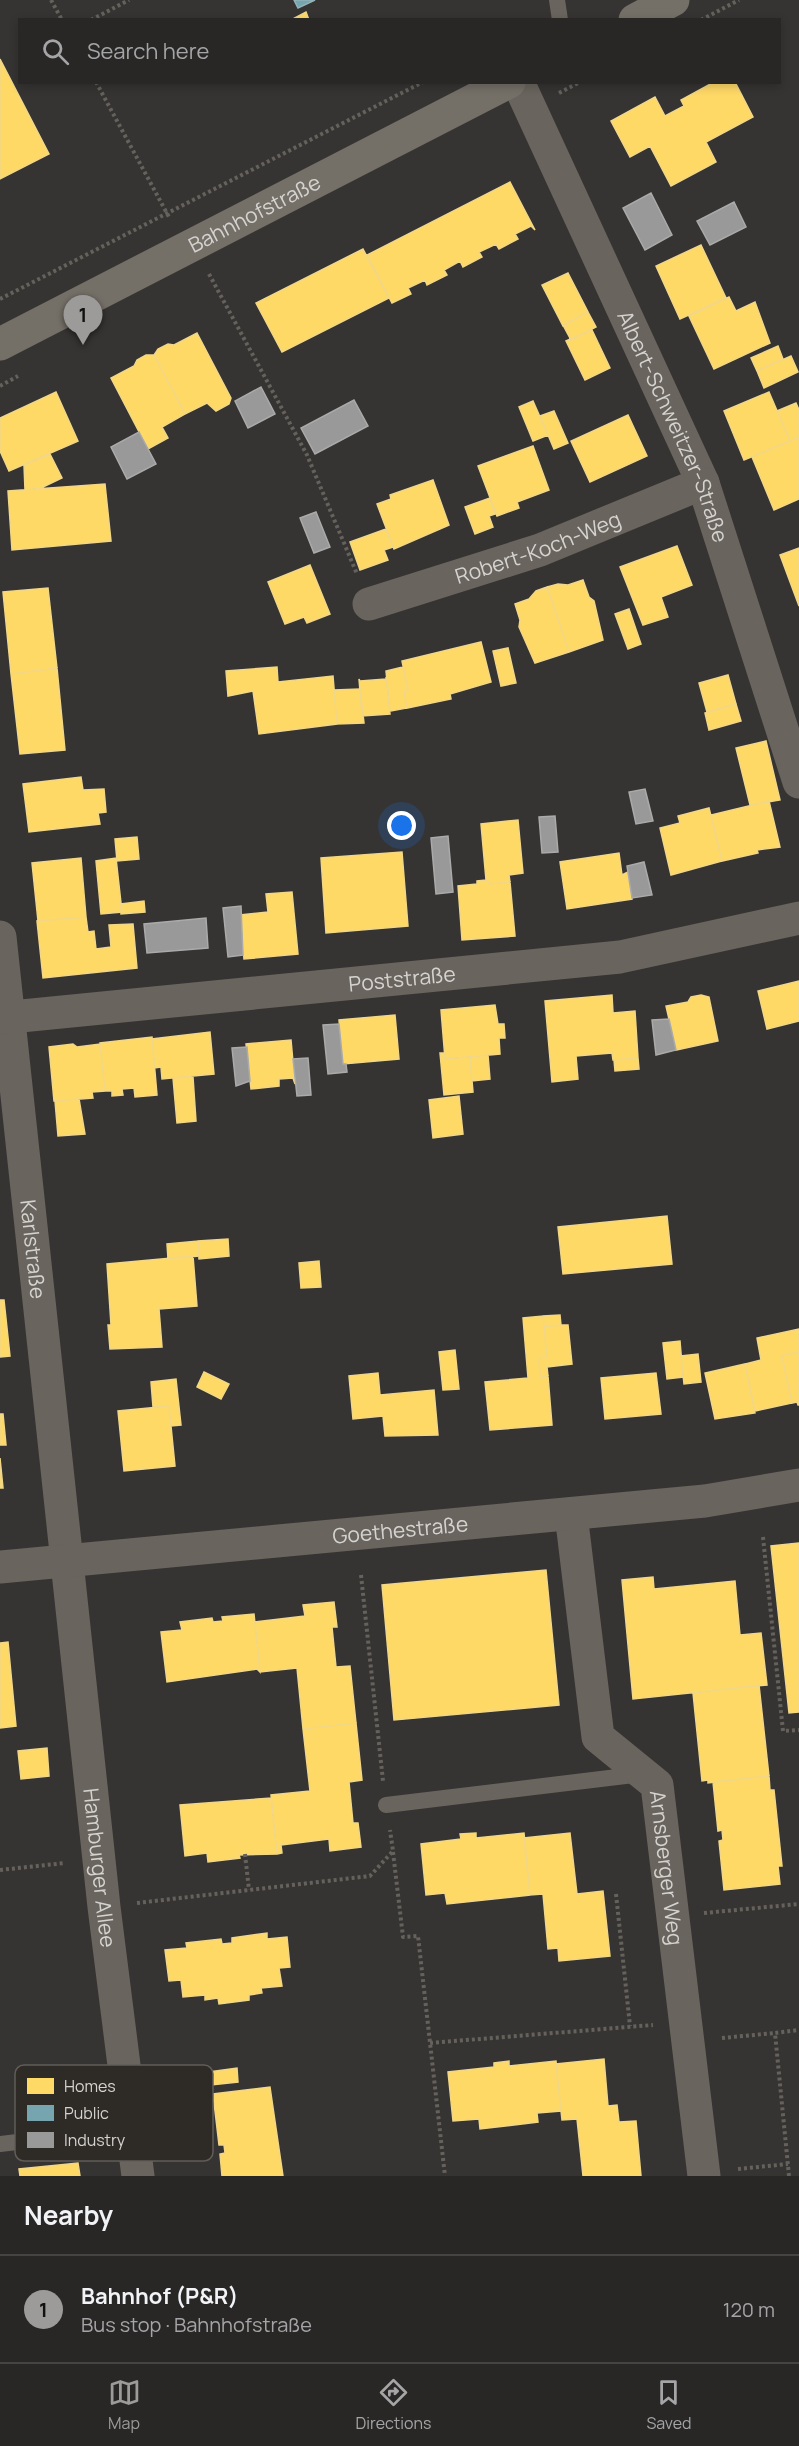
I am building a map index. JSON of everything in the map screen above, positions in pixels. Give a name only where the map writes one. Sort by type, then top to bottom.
[{"type":"main road","points":[[638,18],[673,0]]},
{"type":"main road","name":"Bahnhofstraße","points":[[0,344],[505,84]]},
{"type":"street","name":"Albert-Schweitzer-Straße","points":[[519,84],[703,483],[799,782]]},
{"type":"street","name":"Robert-Koch-Weg","points":[[369,604],[540,550],[703,483]]},
{"type":"street","name":"Poststraße","points":[[4,1017],[620,957],[799,918]]},
{"type":"street","name":"Karlstraße","points":[[0,937],[4,1017],[67,1560]]},
{"type":"street","name":"Goethestraße","points":[[0,1567],[705,1501],[799,1485]]},
{"type":"street","name":"Arnsberger Weg","points":[[572,1514],[598,1737],[657,1785],[703,2174]]},
{"type":"street","name":"Hamburger Allee","points":[[67,1560],[104,1907],[124,2065]]},
{"type":"street","name":"Hamburger Allee","points":[[136,2161],[138,2176]]},
{"type":"lane","points":[[557,0],[560,18]]},
{"type":"lane","points":[[386,1805],[643,1773]]},
{"type":"lane","points":[[0,2144],[15,2142]]},
{"type":"path","points":[[51,0],[61,18]]},
{"type":"path","points":[[95,18],[129,0]]},
{"type":"path","points":[[705,18],[739,0]]},
{"type":"path","points":[[97,84],[166,213]]},
{"type":"path","points":[[0,299],[419,84]]},
{"type":"path","points":[[208,273],[307,455],[369,604]]},
{"type":"path","points":[[763,1537],[783,1731],[799,1730]]},
{"type":"path","points":[[361,1575],[403,1936],[418,1936],[445,2176]]},
{"type":"path","points":[[104,1907],[370,1876],[393,1851]]},
{"type":"path","points":[[245,1854],[249,1890]]},
{"type":"path","points":[[0,1870],[99,1859]]},
{"type":"path","points":[[616,1894],[630,2026]]},
{"type":"path","points":[[672,1916],[799,1904]]},
{"type":"path","points":[[430,2043],[630,2026],[686,2032],[775,2033],[799,2030]]},
{"type":"path","points":[[775,2033],[789,2176]]},
{"type":"path","points":[[703,2174],[788,2164]]},
{"type":"building: Homes","points":[[306,12],[308,18],[295,18]]},
{"type":"building: Homes","points":[[0,59],[49,154],[0,179]]},
{"type":"building: Homes","points":[[710,84],[736,84],[753,117],[706,142],[716,162],[671,186],[650,146],[630,157],[611,121],[655,97],[665,116],[684,106],[681,100]]},
{"type":"building: Homes","points":[[510,182],[535,230],[531,226],[515,234],[518,239],[499,249],[496,244],[479,252],[482,257],[463,267],[460,261],[444,270],[447,275],[427,285],[425,280],[408,288],[411,294],[392,303],[367,255]]},
{"type":"building: Homes","points":[[701,245],[726,298],[680,319],[656,266]]},
{"type":"building: Homes","points":[[363,249],[389,298],[282,352],[256,303]]},
{"type":"building: Homes","points":[[568,273],[588,312],[563,326],[542,285]]},
{"type":"building: Homes","points":[[729,297],[736,311],[755,302],[770,343],[714,369],[689,316]]},
{"type":"building: Homes","points":[[588,312],[596,327],[571,340],[563,325]]},
{"type":"building: Homes","points":[[592,330],[610,368],[585,380],[566,341]]},
{"type":"building: Homes","points":[[197,333],[231,398],[229,404],[216,411],[207,403],[185,414],[154,355],[158,349],[168,344],[174,345]]},
{"type":"building: Homes","points":[[778,346],[783,359],[757,371],[751,358]]},
{"type":"building: Homes","points":[[146,355],[154,355],[185,414],[162,427],[168,438],[148,449],[111,378],[134,366],[137,360]]},
{"type":"building: Homes","points":[[791,356],[798,372],[764,388],[757,371]]},
{"type":"building: Homes","points":[[56,392],[78,441],[9,471],[0,451],[0,418]]},
{"type":"building: Homes","points":[[769,392],[790,441],[744,460],[724,411]]},
{"type":"building: Homes","points":[[533,401],[548,435],[533,441],[519,407]]},
{"type":"building: Homes","points":[[796,403],[799,410],[799,437],[790,441],[777,411]]},
{"type":"building: Homes","points":[[554,411],[568,443],[554,449],[540,416]]},
{"type":"building: Homes","points":[[628,415],[647,456],[590,482],[571,441]]},
{"type":"building: Homes","points":[[799,437],[799,499],[774,510],[752,457]]},
{"type":"building: Homes","points":[[533,446],[549,490],[517,502],[519,508],[497,516],[478,466]]},
{"type":"building: Homes","points":[[50,454],[62,478],[41,488],[25,490],[24,465]]},
{"type":"building: Homes","points":[[433,480],[449,525],[394,549],[377,504],[391,499],[390,495]]},
{"type":"building: Homes","points":[[105,484],[111,541],[12,550],[8,491]]},
{"type":"building: Homes","points":[[490,498],[495,514],[489,516],[493,527],[475,534],[465,507]]},
{"type":"building: Homes","points":[[386,529],[393,547],[384,550],[388,560],[360,570],[350,542]]},
{"type":"building: Homes","points":[[677,546],[692,585],[661,597],[668,617],[643,625],[620,567]]},
{"type":"building: Homes","points":[[799,548],[799,606],[780,555]]},
{"type":"building: Homes","points":[[310,565],[330,614],[307,623],[304,617],[285,624],[268,582]]},
{"type":"building: Homes","points":[[583,580],[589,597],[594,601],[603,640],[569,652],[547,587],[558,584],[568,585]]},
{"type":"building: Homes","points":[[547,587],[569,652],[535,663],[519,627],[520,620],[515,604],[529,599],[536,591]]},
{"type":"building: Homes","points":[[48,588],[57,668],[11,674],[3,592]]},
{"type":"building: Homes","points":[[629,609],[641,644],[628,649],[615,614]]},
{"type":"building: Homes","points":[[481,642],[491,682],[450,694],[451,699],[407,708],[404,691],[408,690],[402,661]]},
{"type":"building: Homes","points":[[508,648],[516,683],[501,686],[493,651]]},
{"type":"building: Homes","points":[[277,667],[278,682],[333,676],[337,724],[259,734],[253,691],[228,696],[226,671]]},
{"type":"building: Homes","points":[[403,667],[408,690],[404,691],[407,708],[390,711],[386,671]]},
{"type":"building: Homes","points":[[57,668],[65,750],[20,754],[11,674]]},
{"type":"building: Homes","points":[[728,675],[736,704],[707,712],[699,683]]},
{"type":"building: Homes","points":[[386,677],[390,714],[362,716],[359,679],[360,681],[386,679]]},
{"type":"building: Homes","points":[[360,689],[364,723],[337,724],[334,690]]},
{"type":"building: Homes","points":[[736,704],[741,721],[709,730],[705,713]]},
{"type":"building: Homes","points":[[766,741],[780,800],[750,805],[736,748]]},
{"type":"building: Homes","points":[[81,777],[83,790],[104,789],[106,812],[98,813],[100,824],[29,832],[23,784]]},
{"type":"building: Homes","points":[[769,801],[780,847],[757,850],[758,853],[722,861],[711,815]]},
{"type":"building: Homes","points":[[709,808],[722,861],[671,875],[660,828],[680,823],[678,816]]},
{"type":"building: Homes","points":[[518,820],[523,873],[509,875],[510,882],[490,884],[486,880],[481,824]]},
{"type":"building: Homes","points":[[137,837],[139,859],[117,861],[115,839]]},
{"type":"building: Homes","points":[[402,852],[408,926],[326,933],[321,858]]},
{"type":"building: Homes","points":[[619,853],[622,875],[628,872],[632,899],[567,909],[560,862]]},
{"type":"building: Homes","points":[[81,858],[86,917],[38,921],[32,863]]},
{"type":"building: Homes","points":[[116,858],[122,912],[101,914],[96,861]]},
{"type":"building: Homes","points":[[486,880],[490,884],[510,882],[515,936],[462,940],[458,886],[477,884],[477,881]]},
{"type":"building: Homes","points":[[292,892],[298,954],[244,959],[240,915],[268,912],[266,894]]},
{"type":"building: Homes","points":[[144,901],[145,912],[121,914],[121,904]]},
{"type":"building: Homes","points":[[86,917],[88,932],[94,931],[96,949],[111,947],[109,925],[133,924],[137,968],[43,978],[37,921]]},
{"type":"building: Homes","points":[[799,981],[799,1021],[767,1029],[758,991]]},
{"type":"building: Homes","points":[[612,995],[613,1013],[635,1011],[638,1058],[613,1060],[612,1053],[576,1056],[578,1079],[552,1082],[545,1001]]},
{"type":"building: Homes","points":[[701,995],[709,997],[718,1041],[676,1050],[666,1006],[688,1002],[691,997]]},
{"type":"building: Homes","points":[[495,1005],[498,1024],[504,1024],[505,1038],[499,1038],[500,1054],[445,1059],[441,1010]]},
{"type":"building: Homes","points":[[395,1015],[399,1059],[343,1064],[339,1020]]},
{"type":"building: Homes","points":[[210,1032],[214,1074],[162,1079],[161,1067],[155,1068],[152,1039]]},
{"type":"building: Homes","points":[[152,1037],[157,1095],[135,1097],[134,1088],[122,1089],[123,1095],[112,1096],[112,1091],[105,1091],[100,1043]]},
{"type":"building: Homes","points":[[291,1040],[295,1084],[293,1078],[279,1079],[279,1086],[251,1089],[246,1044]]},
{"type":"building: Homes","points":[[73,1044],[77,1047],[100,1044],[105,1091],[92,1092],[93,1098],[54,1101],[49,1047]]},
{"type":"building: Homes","points":[[440,1053],[445,1053],[445,1059],[470,1057],[473,1092],[444,1095]]},
{"type":"building: Homes","points":[[488,1055],[490,1079],[472,1081],[470,1057]]},
{"type":"building: Homes","points":[[638,1058],[639,1069],[615,1071],[614,1060]]},
{"type":"building: Homes","points":[[193,1077],[196,1121],[177,1123],[173,1078]]},
{"type":"building: Homes","points":[[459,1096],[463,1134],[433,1138],[429,1100]]},
{"type":"building: Homes","points":[[79,1099],[85,1134],[58,1136],[55,1101]]},
{"type":"building: Homes","points":[[667,1216],[672,1264],[563,1274],[558,1227]]},
{"type":"building: Homes","points":[[228,1239],[229,1256],[199,1259],[198,1241]]},
{"type":"building: Homes","points":[[198,1241],[199,1256],[168,1259],[167,1244]]},
{"type":"building: Homes","points":[[193,1256],[197,1306],[159,1309],[162,1347],[110,1349],[108,1325],[111,1325],[107,1264]]},
{"type":"building: Homes","points":[[319,1261],[321,1287],[301,1288],[299,1263]]},
{"type":"building: Homes","points":[[0,1300],[4,1300],[10,1356],[0,1357]]},
{"type":"building: Homes","points":[[560,1315],[561,1325],[544,1327],[543,1316]]},
{"type":"building: Homes","points":[[543,1316],[547,1356],[539,1358],[540,1377],[548,1376],[552,1425],[490,1430],[485,1382],[528,1378],[523,1318]]},
{"type":"building: Homes","points":[[568,1325],[572,1364],[547,1367],[548,1376],[540,1377],[539,1358],[547,1356],[544,1327]]},
{"type":"building: Homes","points":[[799,1329],[799,1352],[782,1356],[792,1403],[755,1411],[745,1364],[761,1360],[757,1338]]},
{"type":"building: Homes","points":[[680,1341],[683,1377],[667,1379],[663,1343]]},
{"type":"building: Homes","points":[[455,1350],[459,1389],[443,1390],[439,1352]]},
{"type":"building: Homes","points":[[799,1352],[798,1405],[797,1402],[792,1403],[782,1356]]},
{"type":"building: Homes","points":[[698,1354],[701,1382],[684,1384],[681,1356]]},
{"type":"building: Homes","points":[[745,1364],[755,1413],[715,1419],[705,1373]]},
{"type":"building: Homes","points":[[204,1372],[229,1384],[221,1399],[197,1387]]},
{"type":"building: Homes","points":[[378,1373],[380,1395],[434,1390],[438,1435],[385,1436],[383,1416],[353,1419],[349,1376]]},
{"type":"building: Homes","points":[[656,1373],[661,1414],[605,1419],[601,1378]]},
{"type":"building: Homes","points":[[176,1379],[181,1425],[171,1426],[169,1406],[153,1407],[151,1382]]},
{"type":"building: Homes","points":[[169,1406],[175,1466],[124,1471],[118,1411]]},
{"type":"building: Homes","points":[[0,1414],[3,1414],[6,1445],[0,1445]]},
{"type":"building: Homes","points":[[0,1458],[3,1488],[0,1488]]},
{"type":"building: Homes","points":[[799,1543],[799,1712],[789,1713],[771,1546]]},
{"type":"building: Homes","points":[[546,1570],[559,1705],[394,1720],[382,1585]]},
{"type":"building: Homes","points":[[653,1577],[654,1589],[735,1581],[740,1635],[761,1633],[767,1685],[633,1699],[622,1580]]},
{"type":"building: Homes","points":[[334,1602],[337,1627],[332,1627],[336,1667],[350,1666],[356,1723],[303,1729],[297,1668],[260,1672],[255,1622],[305,1616],[303,1605]]},
{"type":"building: Homes","points":[[254,1614],[260,1672],[257,1669],[167,1682],[161,1632],[182,1630],[180,1622],[212,1618],[213,1622],[223,1621],[222,1617]]},
{"type":"building: Homes","points":[[8,1642],[16,1726],[0,1728],[0,1643]]},
{"type":"building: Homes","points":[[759,1685],[769,1776],[708,1783],[708,1780],[702,1781],[693,1693]]},
{"type":"building: Homes","points":[[356,1723],[362,1780],[349,1782],[353,1823],[358,1823],[361,1847],[330,1851],[329,1839],[281,1845],[282,1853],[277,1854],[271,1795],[310,1791],[303,1729]]},
{"type":"building: Homes","points":[[47,1748],[49,1776],[21,1779],[18,1751]]},
{"type":"building: Homes","points":[[769,1776],[770,1790],[774,1790],[782,1866],[778,1866],[780,1884],[724,1890],[719,1841],[723,1840],[722,1830],[718,1831],[713,1782]]},
{"type":"building: Homes","points":[[271,1798],[277,1854],[239,1855],[240,1858],[208,1862],[207,1853],[185,1856],[180,1805]]},
{"type":"building: Homes","points":[[476,1833],[476,1838],[524,1833],[530,1895],[447,1904],[445,1893],[426,1895],[421,1844],[461,1839],[460,1834]]},
{"type":"building: Homes","points":[[570,1833],[577,1894],[603,1891],[610,1956],[559,1961],[558,1948],[548,1949],[543,1894],[530,1895],[524,1838]]},
{"type":"building: Homes","points":[[267,1933],[267,1939],[287,1937],[290,1967],[279,1968],[282,1986],[261,1988],[262,1993],[249,1995],[249,2000],[219,2004],[218,1998],[205,2000],[205,1995],[183,1997],[181,1980],[169,1981],[165,1950],[187,1948],[186,1943],[221,1939],[222,1944],[232,1943],[232,1938]]},
{"type":"building: Homes","points":[[604,2059],[608,2106],[617,2105],[619,2122],[636,2121],[641,2176],[583,2176],[577,2119],[562,2120],[556,2064]]},
{"type":"building: Homes","points":[[509,2061],[509,2066],[556,2061],[561,2111],[537,2113],[538,2122],[480,2129],[479,2119],[453,2121],[448,2072],[494,2067],[494,2063]]},
{"type":"building: Homes","points":[[237,2068],[238,2082],[213,2085],[213,2071]]},
{"type":"building: Homes","points":[[270,2087],[283,2176],[222,2176],[220,2154],[225,2153],[224,2145],[219,2145],[213,2094]]},
{"type":"building: Homes","points":[[78,2163],[80,2176],[20,2176],[19,2169]]},
{"type":"building: Public","points":[[294,0],[315,0],[298,8]]},
{"type":"building: Industry","points":[[651,193],[672,235],[645,250],[623,208]]},
{"type":"building: Industry","points":[[734,202],[746,227],[710,245],[697,221]]},
{"type":"building: Industry","points":[[261,387],[275,414],[248,428],[235,401]]},
{"type":"building: Industry","points":[[354,400],[368,426],[315,454],[301,428]]},
{"type":"building: Industry","points":[[139,432],[156,464],[127,479],[111,447]]},
{"type":"building: Industry","points":[[316,512],[330,547],[314,553],[300,518]]},
{"type":"building: Industry","points":[[645,789],[653,821],[636,824],[629,792]]},
{"type":"building: Industry","points":[[555,816],[558,852],[542,853],[539,817]]},
{"type":"building: Industry","points":[[448,836],[453,892],[436,894],[431,838]]},
{"type":"building: Industry","points":[[644,862],[652,895],[632,898],[627,866]]},
{"type":"building: Industry","points":[[241,906],[243,955],[228,957],[223,908]]},
{"type":"building: Industry","points":[[206,918],[208,948],[147,953],[144,924]]},
{"type":"building: Industry","points":[[669,1019],[676,1050],[656,1055],[652,1020]]},
{"type":"building: Industry","points":[[339,1024],[343,1064],[346,1064],[347,1072],[328,1074],[323,1025]]},
{"type":"building: Industry","points":[[247,1047],[250,1081],[236,1086],[232,1048]]},
{"type":"building: Industry","points":[[308,1058],[311,1095],[297,1096],[293,1059]]},
{"type":"place","name":"Bahnhof (P&R)","points":[[83,345]]}]
